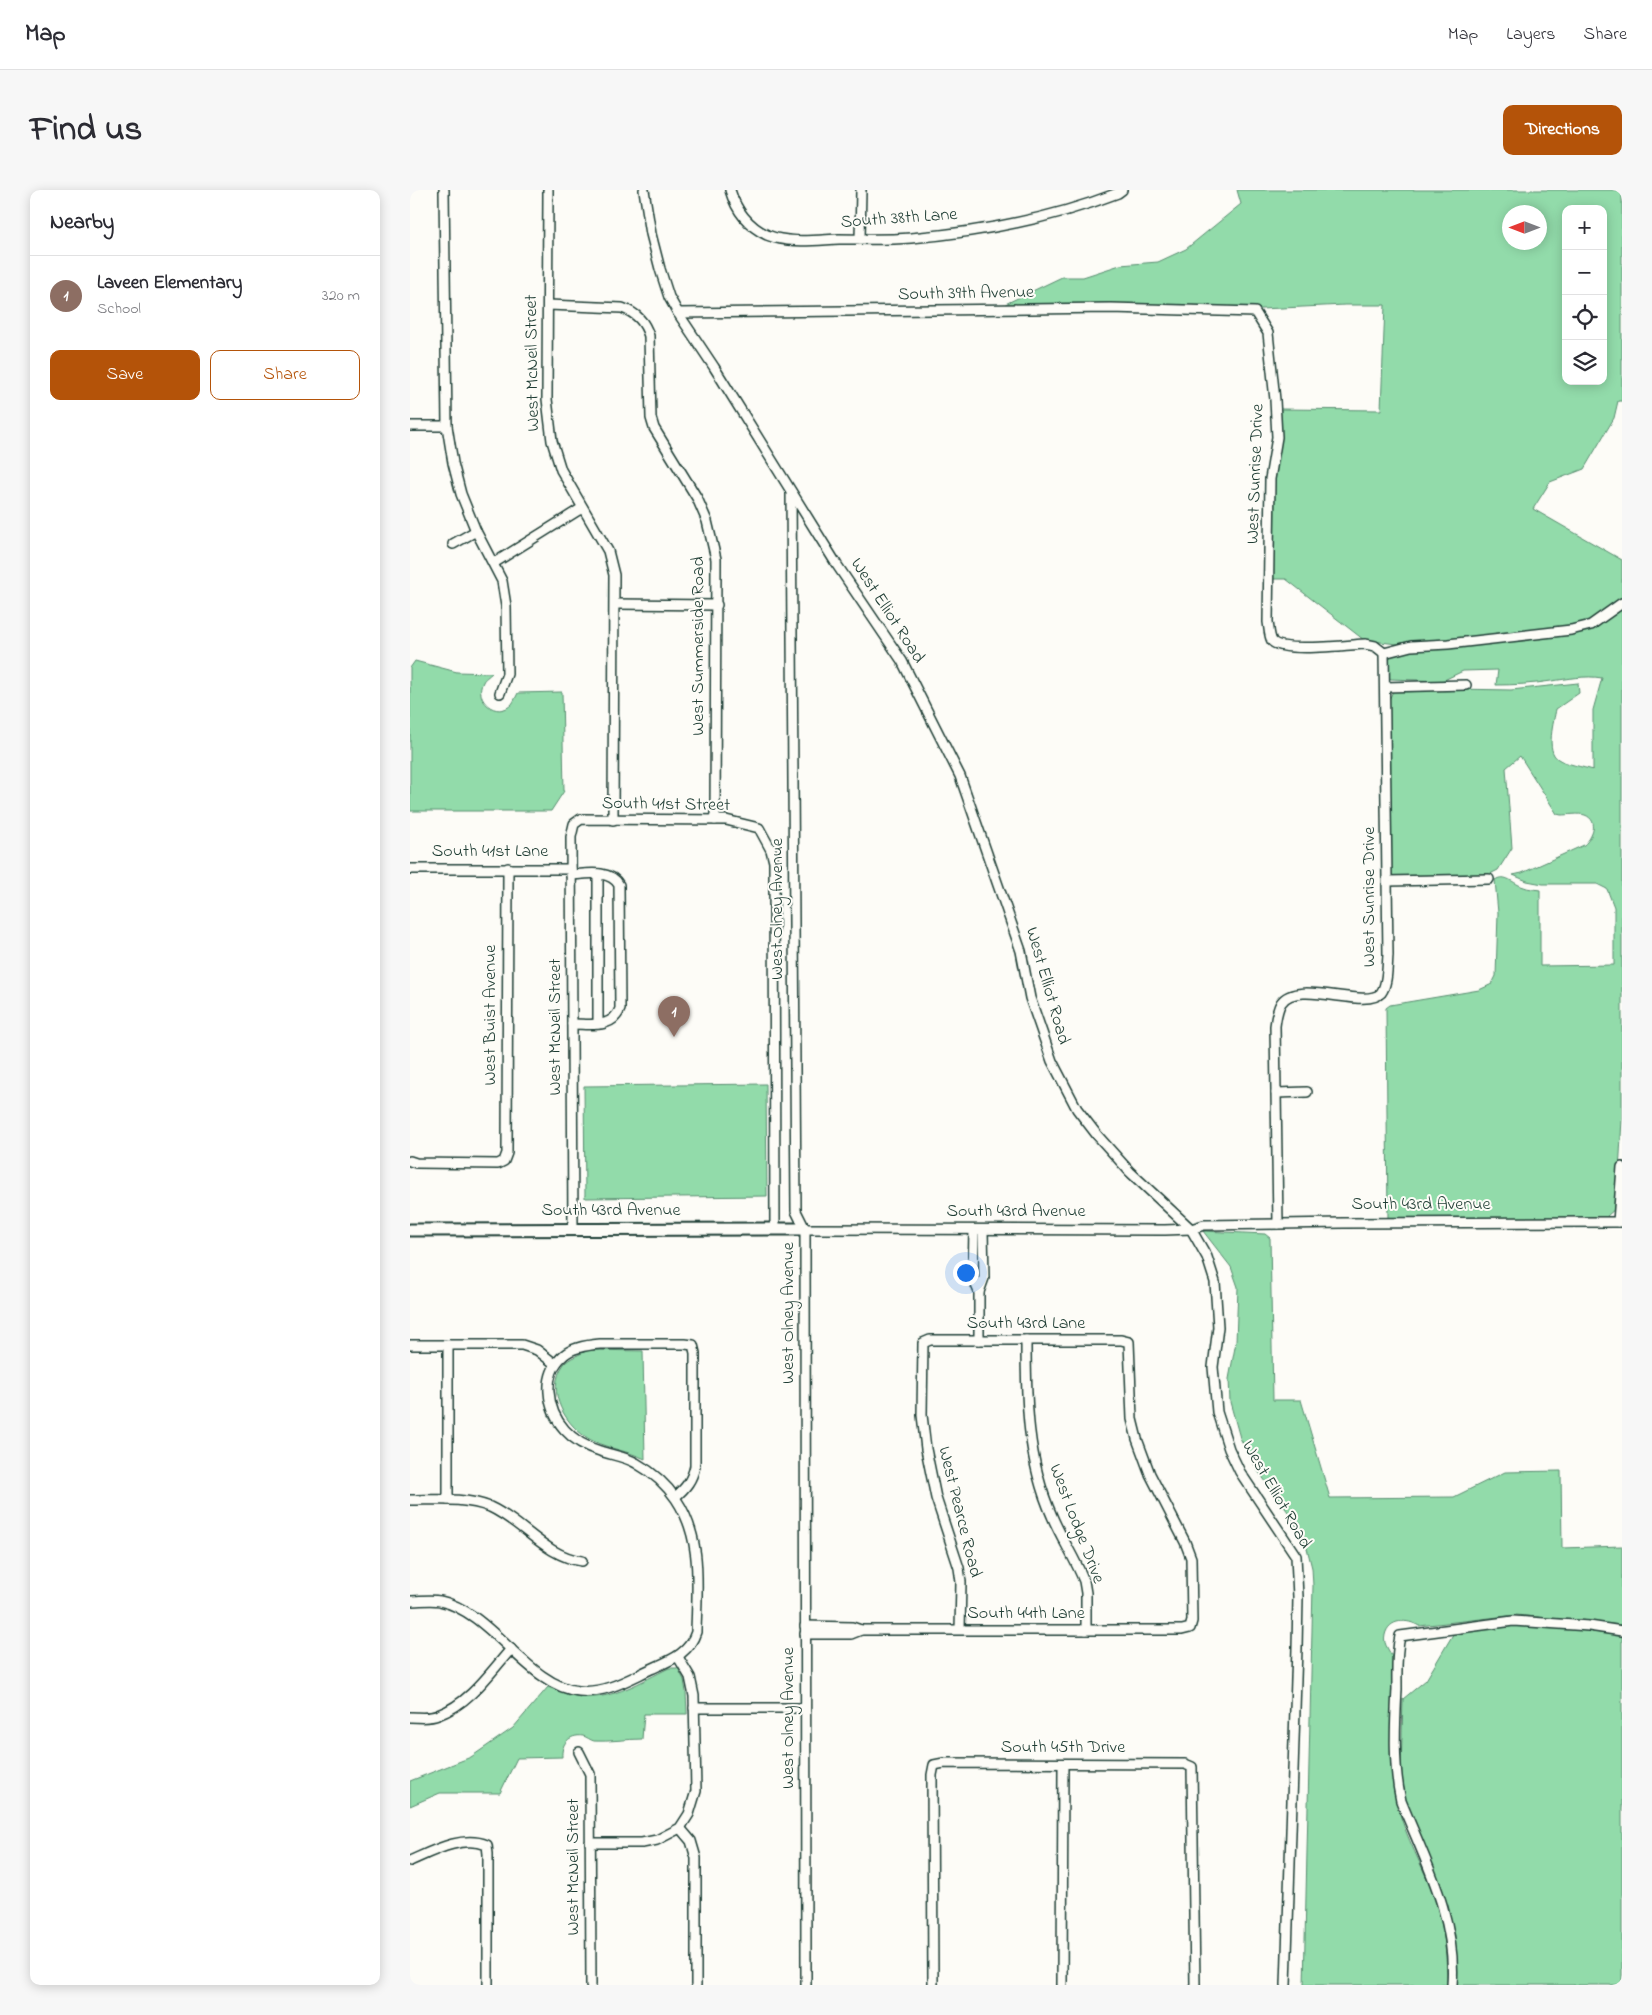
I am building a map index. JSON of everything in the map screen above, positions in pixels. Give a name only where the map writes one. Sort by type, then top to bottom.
[{"type":"street","points":[[444,190],[448,426],[453,462],[461,494],[476,531],[502,581],[506,606],[507,674],[500,693]]},
{"type":"street","name":"West McNeil Street","points":[[548,190],[547,399],[552,441],[561,470],[608,551],[614,575],[613,820]]},
{"type":"street","name":"West Elliot Road","points":[[644,190],[651,234],[669,297],[837,565],[902,661],[960,776],[1021,951],[1030,998],[1052,1061],[1077,1109],[1130,1172],[1191,1229],[1207,1257],[1215,1282],[1218,1327],[1213,1366],[1217,1412],[1229,1449],[1240,1472],[1296,1556],[1297,1639],[1286,1985]]},
{"type":"street","name":"South 38th Lane","points":[[730,190],[740,214],[750,224],[768,235],[793,240],[910,238],[1036,220],[1085,206],[1122,190]]},
{"type":"street","points":[[860,239],[861,190]]},
{"type":"street","name":"West Summerside Road","points":[[548,305],[612,307],[634,313],[646,325],[649,336],[651,418],[654,428],[697,498],[713,540],[717,573],[715,820]]},
{"type":"street","name":"South 39th Avenue","points":[[678,313],[1111,308],[1255,312]]},
{"type":"street","name":"West Sunrise Drive","points":[[1255,312],[1268,333],[1277,436],[1270,479],[1268,622],[1272,641],[1278,645],[1299,647],[1365,644],[1375,646],[1384,653],[1385,687],[1388,955],[1384,988],[1380,995],[1369,998],[1305,993],[1290,995],[1282,1002],[1274,1026],[1278,1224]]},
{"type":"street","points":[[410,426],[448,426]]},
{"type":"street","name":"West Olney Avenue","points":[[791,492],[796,1211],[805,1229],[806,1985]]},
{"type":"street","points":[[494,563],[582,508]]},
{"type":"street","points":[[453,544],[476,531]]},
{"type":"street","points":[[1384,653],[1411,646],[1448,644],[1571,630],[1591,625],[1622,603]]},
{"type":"street","points":[[615,604],[717,605]]},
{"type":"street","points":[[1385,687],[1466,684]]},
{"type":"street","name":"South 41st Street","points":[[574,824],[581,819],[726,820],[759,828],[771,850],[774,862],[775,1228]]},
{"type":"street","name":"West McNeil Street","points":[[573,1229],[571,837],[574,824]]},
{"type":"street","name":"South 41st Lane","points":[[410,868],[508,868],[598,874]]},
{"type":"street","name":"West Buist Avenue","points":[[410,1161],[416,1163],[498,1164],[504,1161],[507,1153],[508,868]]},
{"type":"street","points":[[572,1024],[598,1024],[610,1022],[616,1018],[620,1009],[620,885],[617,880],[609,875],[598,874],[598,1024]]},
{"type":"street","points":[[1388,881],[1488,879]]},
{"type":"street","points":[[1276,1093],[1307,1092]]},
{"type":"street","points":[[1620,1222],[1622,1167]]},
{"type":"street","name":"South 43rd Avenue","points":[[410,1230],[775,1228],[978,1230],[1191,1229],[1204,1226],[1278,1224],[1620,1222]]},
{"type":"street","points":[[978,1230],[984,1264],[984,1278],[979,1292],[979,1340]]},
{"type":"street","points":[[978,1230],[973,1278],[979,1292]]},
{"type":"street","points":[[973,1264],[984,1264]]},
{"type":"street","name":"South 43rd Lane","points":[[923,1342],[930,1340],[1122,1340],[1129,1342],[1132,1420],[1137,1439],[1150,1474],[1185,1542],[1191,1558],[1192,1621],[1190,1628]]},
{"type":"street","name":"West Lodge Drive","points":[[1026,1340],[1026,1406],[1033,1456],[1052,1516],[1084,1581],[1086,1592],[1086,1630]]},
{"type":"street","name":"West Pearce Road","points":[[923,1342],[922,1415],[925,1441],[936,1498],[959,1568],[961,1582],[960,1630]]},
{"type":"street","points":[[410,1345],[522,1345],[537,1350],[556,1364]]},
{"type":"street","points":[[448,1345],[448,1500]]},
{"type":"street","points":[[410,1601],[439,1601],[454,1605],[472,1615],[554,1683],[578,1691],[602,1689],[625,1682],[678,1657],[687,1650],[693,1641],[696,1632],[696,1549],[689,1523],[675,1497],[658,1478],[640,1465],[579,1442],[564,1430],[554,1416],[548,1382],[556,1364],[564,1355],[572,1350],[588,1345],[693,1345],[695,1353],[695,1466],[688,1484],[675,1497]]},
{"type":"street","points":[[410,1500],[465,1501],[492,1508],[554,1552],[568,1559],[582,1561]]},
{"type":"street","points":[[1452,1985],[1450,1937],[1441,1896],[1401,1801],[1396,1760],[1397,1650],[1400,1636],[1454,1627],[1520,1621],[1589,1626],[1622,1631]]},
{"type":"street","name":"South 44th Lane","points":[[805,1630],[835,1631],[851,1634],[861,1630],[1182,1630],[1190,1628]]},
{"type":"street","points":[[410,1716],[424,1718],[437,1716],[457,1704],[478,1687],[511,1649]]},
{"type":"street","points":[[590,1843],[651,1842],[665,1837],[680,1828],[689,1814],[696,1791],[693,1686],[686,1669],[678,1657]]},
{"type":"street","points":[[694,1708],[805,1708]]},
{"type":"street","name":"West McNeil Street","points":[[579,1752],[590,1774],[591,1985]]},
{"type":"street","name":"South 45th Drive","points":[[933,1985],[932,1775],[934,1765],[944,1763],[1063,1765],[1185,1764],[1192,1767],[1194,1985]]},
{"type":"street","points":[[1062,1985],[1063,1765]]},
{"type":"street","points":[[680,1828],[691,1840],[696,1858],[696,1985]]},
{"type":"street","points":[[410,1861],[455,1844],[481,1842],[487,1845],[488,1985]]},
{"type":"green space","points":[[1237,190],[1622,190],[1622,401],[1618,401],[1614,418],[1584,469],[1550,482],[1533,509],[1622,560],[1622,597],[1590,621],[1572,628],[1448,641],[1397,644],[1364,640],[1286,579],[1272,579],[1272,478],[1279,409],[1381,410],[1385,305],[1261,309],[1109,303],[1001,306],[1062,277],[1083,277],[1120,265],[1158,262],[1186,249],[1241,204]]},
{"type":"green space","points":[[1622,606],[1622,1119],[1617,1207],[1606,1217],[1388,1219],[1386,1008],[1390,1005],[1479,990],[1492,984],[1496,976],[1498,913],[1495,880],[1499,878],[1506,878],[1526,888],[1540,890],[1540,966],[1614,965],[1614,907],[1607,889],[1597,884],[1543,884],[1527,881],[1513,875],[1522,873],[1584,845],[1590,838],[1593,830],[1592,821],[1585,815],[1557,814],[1520,756],[1506,768],[1512,848],[1498,870],[1488,875],[1390,877],[1389,700],[1393,691],[1398,688],[1511,690],[1578,683],[1579,693],[1556,709],[1551,736],[1552,750],[1554,755],[1561,761],[1593,770],[1593,710],[1602,678],[1583,677],[1530,684],[1496,685],[1498,670],[1463,671],[1442,681],[1391,679],[1387,677],[1387,658],[1395,653],[1570,633]]},
{"type":"green space","points":[[415,661],[457,672],[492,673],[484,681],[481,695],[488,706],[494,709],[500,710],[512,704],[518,693],[562,692],[564,791],[551,811],[410,811],[410,668]]},
{"type":"green space","points":[[766,1084],[767,1196],[585,1198],[584,1086]]},
{"type":"green space","points":[[1203,1231],[1265,1234],[1270,1238],[1273,1400],[1301,1400],[1330,1498],[1454,1497],[1505,1472],[1561,1471],[1562,1548],[1622,1546],[1622,1625],[1516,1615],[1419,1626],[1404,1621],[1390,1625],[1387,1629],[1384,1639],[1393,1659],[1391,1753],[1394,1789],[1405,1829],[1430,1884],[1440,1917],[1444,1939],[1447,1985],[1304,1985],[1312,1568],[1306,1544],[1291,1516],[1258,1471],[1240,1438],[1230,1402],[1229,1379],[1236,1342],[1238,1287],[1231,1267]]},
{"type":"green space","points":[[588,1350],[643,1351],[645,1459],[599,1444],[583,1435],[574,1427],[561,1408],[556,1386],[558,1375],[566,1362]]},
{"type":"green space","points":[[1518,1626],[1559,1627],[1622,1636],[1622,1985],[1457,1985],[1455,1935],[1443,1893],[1407,1807],[1401,1772],[1403,1699],[1426,1680],[1455,1631]]},
{"type":"green space","points":[[669,1668],[678,1668],[684,1680],[687,1714],[644,1714],[642,1739],[594,1741],[583,1736],[570,1738],[563,1748],[562,1757],[517,1758],[500,1793],[440,1793],[410,1806],[410,1781],[471,1757],[513,1728],[548,1687],[578,1696],[605,1696],[638,1684]]},
{"type":"place","name":"Laveen Elementary","points":[[674,1037]]}]
